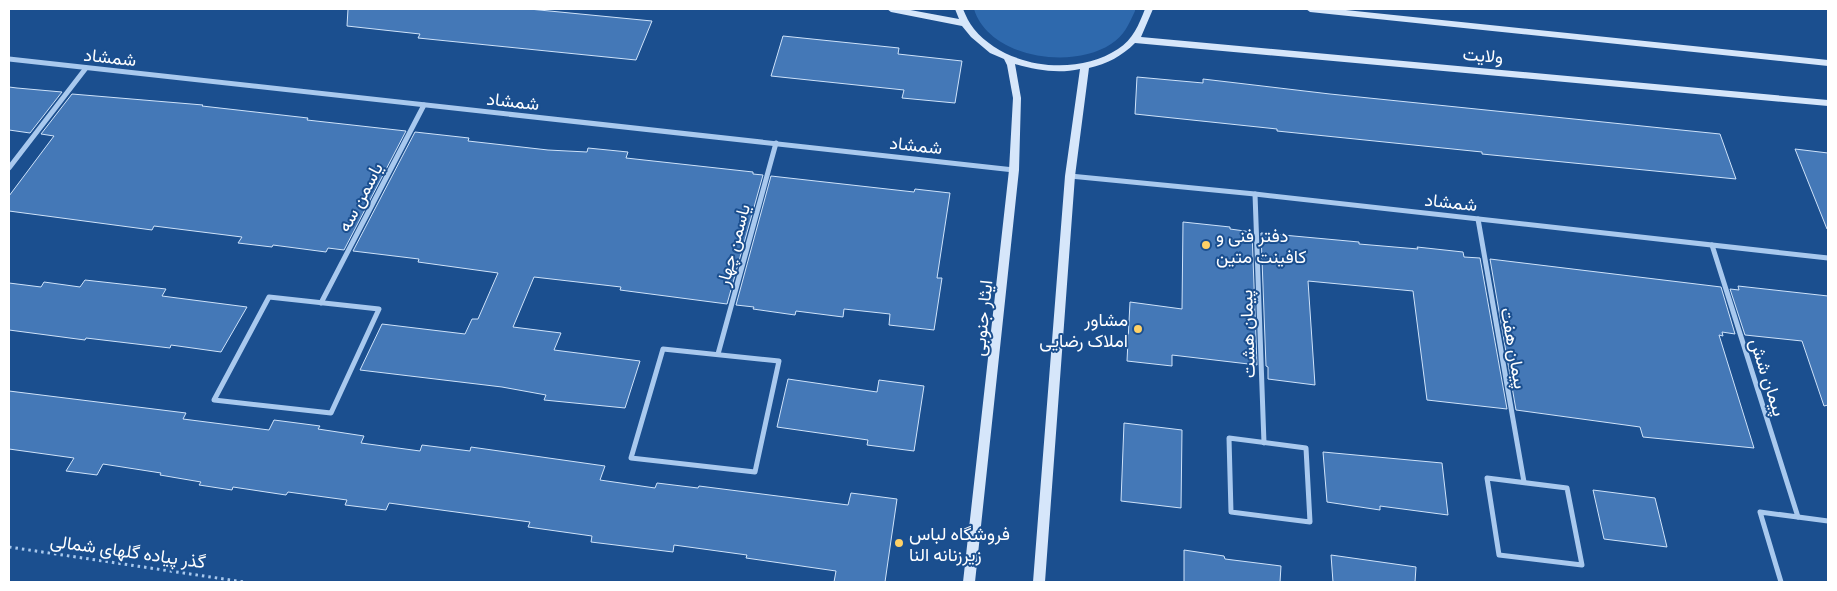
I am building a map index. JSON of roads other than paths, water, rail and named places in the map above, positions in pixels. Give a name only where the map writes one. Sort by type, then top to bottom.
[{"type":"main road","points":[[891,9],[964,23]]},
{"type":"main road","points":[[959,9],[964,23],[974,37],[989,49],[1008,58],[1041,67],[1059,69],[1085,66],[1114,56],[1135,40],[1145,26],[1149,9]]},
{"type":"main road","name":"ولایت","points":[[1310,9],[1828,63]]},
{"type":"main road","name":"ولایت","points":[[1135,40],[1828,103]]},
{"type":"main road","name":"ایثار جنوبی","points":[[969,582],[1014,170],[1017,98],[1008,58]]},
{"type":"main road","points":[[1038,582],[1070,176],[1085,66]]},
{"type":"street","name":"شمشاد","points":[[9,59],[1014,170]]},
{"type":"street","points":[[9,168],[86,68]]},
{"type":"street","name":"یاسمن سه","points":[[321,303],[424,105]]},
{"type":"street","name":"یاسمن چهار","points":[[718,354],[776,144]]},
{"type":"street","name":"شمشاد","points":[[1070,176],[1255,194],[1828,258]]},
{"type":"street","name":"پیمان هشت","points":[[1255,194],[1264,442]]},
{"type":"street","name":"پیمان هفت","points":[[1478,219],[1524,482]]},
{"type":"street","name":"پیمان شش","points":[[1712,245],[1798,517]]},
{"type":"street","points":[[269,297],[321,303],[379,309],[331,413],[214,400],[269,297]]},
{"type":"street","points":[[663,348],[718,354],[779,361],[755,472],[631,458],[663,348]]},
{"type":"street","points":[[1229,438],[1264,442],[1306,448],[1310,522],[1230,512],[1229,438]]},
{"type":"street","points":[[1487,478],[1524,482],[1567,488],[1582,565],[1499,555],[1487,478]]},
{"type":"street","points":[[1781,582],[1760,512],[1828,521]]},
{"type":"place","name":"دفتر فنی و کافینت متین","points":[[1206,245]]},
{"type":"place","name":"مشاور املاک رضایی","points":[[1138,329]]},
{"type":"place","name":"فروشگاه لباس زیرزنانه النا","points":[[899,543]]}]
